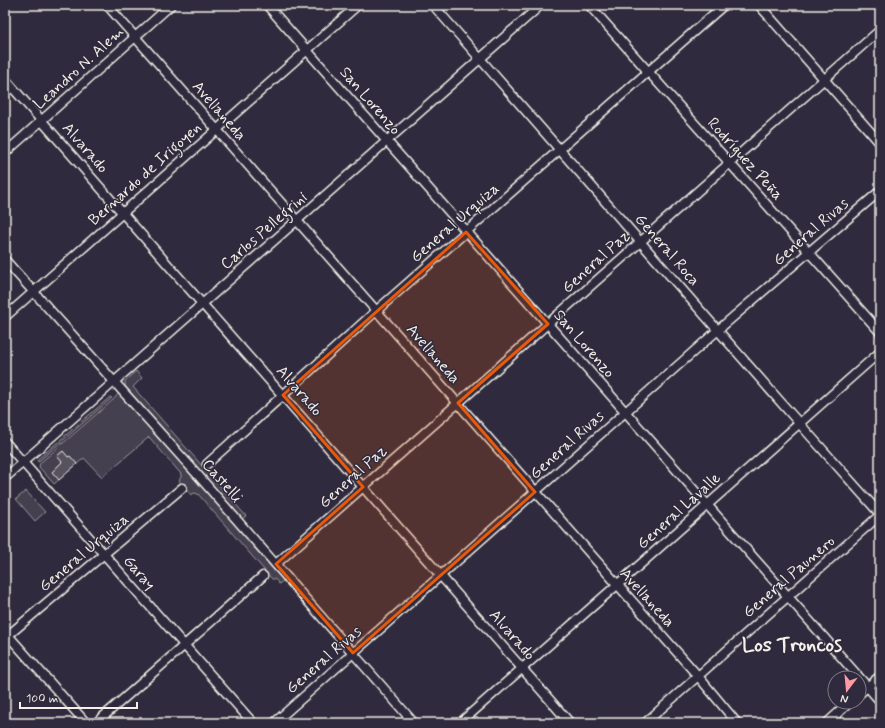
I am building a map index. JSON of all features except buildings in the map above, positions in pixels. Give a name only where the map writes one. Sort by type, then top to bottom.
[{"type":"street","name":"Avellaneda","points":[[107,5],[698,676],[737,723]]},
{"type":"street","name":"Leandro N. Alem","points":[[5,153],[171,5]]},
{"type":"street","name":"San Lorenzo","points":[[267,5],[852,670]]},
{"type":"street","name":"Bernardo de Irigoyen","points":[[5,317],[358,5]]},
{"type":"street","name":"General Roca","points":[[432,5],[880,514]]},
{"type":"street","name":"Carlos Pellegrini","points":[[5,478],[541,5]]},
{"type":"street","name":"Rodríguez Peña","points":[[589,5],[880,332]]},
{"type":"street","name":"General Urquiza","points":[[207,464],[376,311],[724,5]]},
{"type":"street","points":[[759,5],[880,143]]},
{"type":"street","name":"General Paz","points":[[276,564],[880,30]]},
{"type":"street","name":"Alvarado","points":[[5,79],[570,723]]},
{"type":"street","name":"General Rivas","points":[[274,723],[718,330],[880,191]]},
{"type":"street","name":"Castelli","points":[[5,260],[276,564],[414,723]]},
{"type":"street","name":"General Lavalle","points":[[460,723],[880,352]]},
{"type":"street","name":"Garay","points":[[5,442],[253,723]]},
{"type":"street","name":"General Urquiza","points":[[6,635],[182,488]]},
{"type":"street","name":"General Paunero","points":[[645,723],[880,514]]},
{"type":"street","points":[[96,723],[263,576]]},
{"type":"street","points":[[6,635],[86,723]]},
{"type":"street","points":[[867,687],[880,676]]},
{"type":"street","name":"San Lorenzo","points":[[867,687],[880,701]]},
{"type":"street","points":[[827,723],[841,710]]},
{"type":"highlighted area","points":[[466,232],[548,324],[458,403],[535,492],[353,653],[276,564],[363,487],[283,395]]},
{"type":"shaded area","points":[[136,371],[142,378],[133,387],[246,516],[242,519],[126,387],[125,381]]},
{"type":"shaded area","points":[[119,393],[284,580],[279,584],[275,579],[272,579],[198,494],[194,493],[191,495],[179,481],[181,474],[149,437],[102,477],[84,458],[54,484],[39,467],[40,463],[113,400]]},
{"type":"shaded area","points":[[110,397],[112,398],[38,462],[37,460]]},
{"type":"shaded area","points":[[26,491],[45,512],[35,521],[16,499]]},
{"type":"district","name":"Los Troncos","points":[[792,645]]}]
